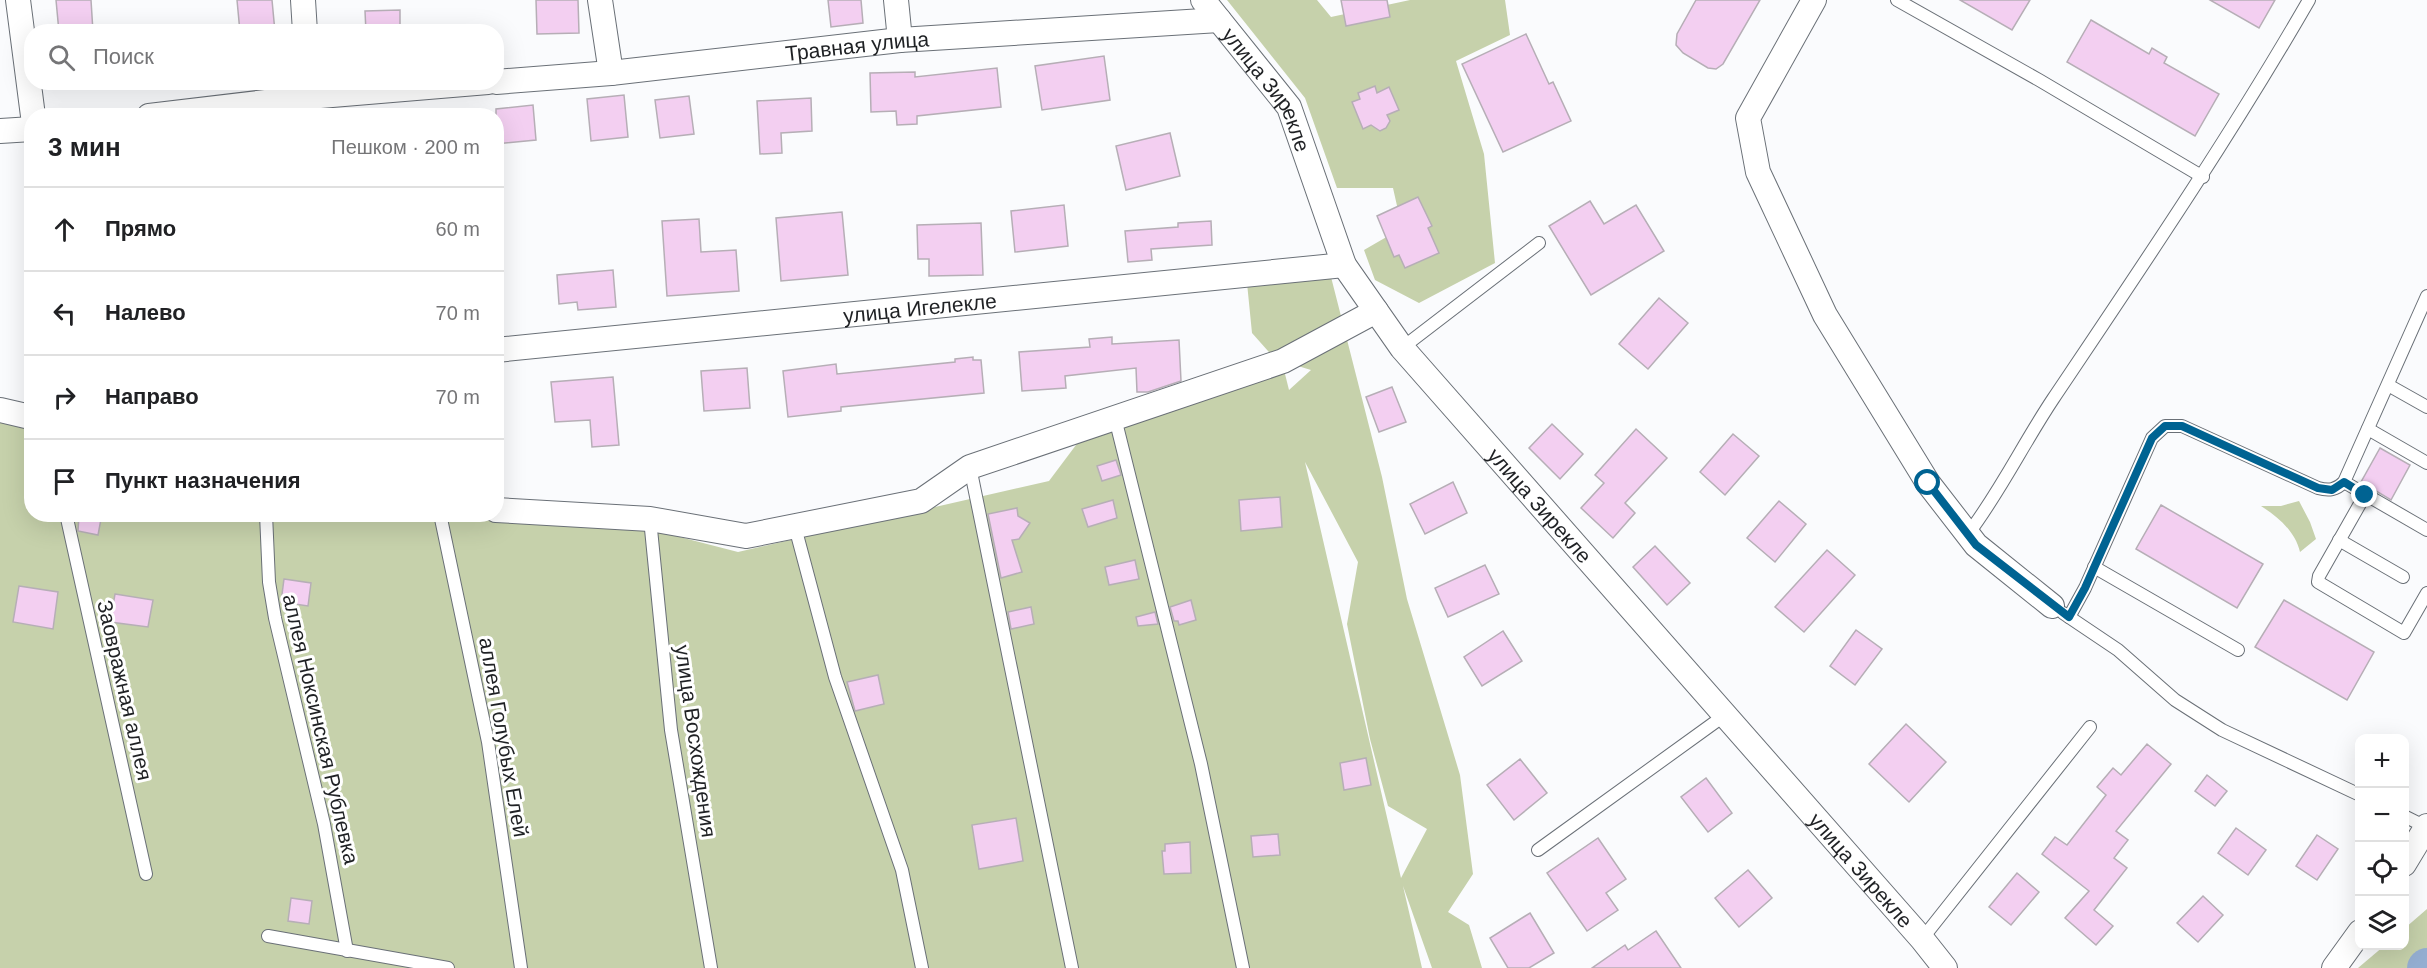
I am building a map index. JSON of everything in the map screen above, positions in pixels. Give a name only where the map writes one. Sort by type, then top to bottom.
[{"type":"street","points":[[18,0],[24,46]]},
{"type":"street","points":[[303,0],[304,24]]},
{"type":"street","points":[[600,0],[611,73]]},
{"type":"street","points":[[896,0],[900,40]]},
{"type":"street","name":"улица Зирекле","points":[[1203,0],[1289,106],[1344,265],[1402,348],[1922,939],[1945,968]]},
{"type":"street","points":[[1814,0],[1748,117],[1758,172],[1825,315],[1928,483],[1976,545],[2061,612]]},
{"type":"street","name":"Травная улица","points":[[504,81],[611,73],[900,40],[1219,20]]},
{"type":"street","points":[[30,90],[32,108]]},
{"type":"street","points":[[220,108],[398,90]]},
{"type":"street","points":[[0,131],[24,130]]},
{"type":"street","name":"улица Игелекле","points":[[504,349],[1344,265]]},
{"type":"street","points":[[504,510],[650,519],[746,536],[921,501],[970,467],[1283,361],[1376,311]]},
{"type":"street","points":[[0,410],[24,416]]},
{"type":"street","points":[[2409,856],[2427,826]]},
{"type":"street","points":[[2334,968],[2355,939]]},
{"type":"lane","points":[[1897,0],[2039,80],[2203,177]]},
{"type":"lane","points":[[1968,534],[1989,506],[2048,406],[2203,177],[2309,0]]},
{"type":"lane","points":[[1402,348],[1539,243]]},
{"type":"lane","points":[[2355,793],[2222,730],[2200,717],[2148,679],[2118,650],[2061,612],[2094,567],[2152,438],[2165,426],[2182,426],[2326,490],[2337,488],[2344,482],[2427,296]]},
{"type":"lane","points":[[2388,385],[2427,407]]},
{"type":"lane","points":[[1115,418],[1201,764],[1243,968]]},
{"type":"lane","points":[[2368,429],[2427,463]]},
{"type":"lane","points":[[970,467],[1072,968]]},
{"type":"lane","points":[[2344,482],[2427,530]]},
{"type":"lane","points":[[2365,495],[2319,576],[2320,584],[2404,633],[2427,593]]},
{"type":"lane","name":"улица Восхождения","points":[[650,519],[671,730],[711,968]]},
{"type":"lane","name":"Заовражная аллея","points":[[68,522],[146,874]]},
{"type":"lane","name":"аллея Ноксинская Рублевка","points":[[266,522],[269,582],[275,618],[324,824],[347,951]]},
{"type":"lane","name":"аллея Голубых Елей","points":[[442,522],[489,742],[521,968]]},
{"type":"lane","points":[[795,527],[835,677],[902,870],[922,968]]},
{"type":"lane","points":[[2339,540],[2403,577]]},
{"type":"lane","points":[[2094,567],[2238,650]]},
{"type":"lane","points":[[1538,850],[1725,716]]},
{"type":"lane","points":[[1922,939],[2090,727]]},
{"type":"lane","points":[[2409,818],[2427,826]]},
{"type":"lane","points":[[268,936],[448,968]]},
{"type":"green space","points":[[1227,0],[1317,0],[1331,17],[1410,0],[1505,0],[1510,35],[1456,61],[1484,154],[1495,263],[1419,303],[1375,280],[1364,250],[1402,228],[1393,188],[1337,188],[1305,98]]},
{"type":"green space","points":[[1330,273],[1382,477],[1407,599],[1460,775],[1473,874],[1448,912],[1469,925],[1482,968],[1432,968],[1403,886],[1422,968],[0,968],[0,417],[24,421],[24,522],[504,522],[504,515],[641,527],[738,552],[1049,481],[1085,433],[1284,370],[1289,390],[1311,370],[1275,359],[1252,333],[1247,283]],"holes":[[[1305,462],[1358,562],[1347,624],[1370,739],[1388,806],[1427,829],[1401,878]]]},
{"type":"green space","points":[[2299,501],[2316,539],[2300,552],[2298,544],[2285,525],[2261,506],[2281,506]]},
{"type":"green space","points":[[2427,909],[2427,968],[2358,968],[2379,950],[2409,950],[2409,925]]},
{"type":"building","points":[[56,0],[91,0],[92,24],[58,24]]},
{"type":"building","points":[[237,0],[272,0],[274,24],[239,24]]},
{"type":"building","points":[[536,0],[578,0],[579,33],[537,34]]},
{"type":"building","points":[[828,0],[861,0],[863,23],[831,27]]},
{"type":"building","points":[[1341,0],[1387,0],[1390,17],[1346,26]]},
{"type":"building","points":[[1696,0],[1760,0],[1723,64],[1716,69],[1708,68],[1683,53],[1676,45],[1677,34]]},
{"type":"building","points":[[1960,0],[2030,0],[2012,30]]},
{"type":"building","points":[[2210,0],[2275,0],[2259,28]]},
{"type":"building","points":[[400,10],[400,24],[366,24],[365,11]]},
{"type":"building","points":[[2091,20],[2149,54],[2152,48],[2167,57],[2164,63],[2219,94],[2195,136],[2067,62]]},
{"type":"building","points":[[1526,34],[1549,84],[1553,82],[1571,121],[1503,152],[1462,64]]},
{"type":"building","points":[[1104,56],[1110,100],[1042,110],[1035,66]]},
{"type":"building","points":[[997,68],[1001,107],[917,116],[917,124],[897,125],[896,111],[871,112],[870,73],[915,72],[915,77]]},
{"type":"building","points":[[1375,86],[1377,93],[1389,87],[1399,110],[1387,115],[1390,121],[1386,128],[1380,131],[1371,125],[1363,129],[1352,102],[1360,99],[1358,93]]},
{"type":"building","points":[[624,95],[628,137],[591,141],[587,99]]},
{"type":"building","points":[[689,96],[694,134],[660,138],[655,100]]},
{"type":"building","points":[[811,98],[812,131],[781,133],[782,153],[760,154],[757,101]]},
{"type":"building","points":[[533,105],[536,140],[504,143],[504,108]]},
{"type":"building","points":[[1170,133],[1180,176],[1126,190],[1116,146]]},
{"type":"building","points":[[1418,197],[1432,226],[1428,228],[1439,253],[1405,268],[1399,255],[1394,257],[1377,216]]},
{"type":"building","points":[[1590,201],[1604,224],[1636,205],[1664,251],[1591,295],[1549,226]]},
{"type":"building","points":[[1064,205],[1068,246],[1015,252],[1011,211]]},
{"type":"building","points":[[842,212],[848,275],[781,281],[776,218]]},
{"type":"building","points":[[699,219],[701,252],[736,250],[739,291],[667,296],[662,221]]},
{"type":"building","points":[[1211,221],[1212,245],[1151,249],[1152,260],[1128,262],[1125,231],[1178,227],[1178,223]]},
{"type":"building","points":[[981,223],[983,275],[929,276],[929,259],[918,259],[917,225]]},
{"type":"building","points":[[613,270],[616,307],[578,310],[577,302],[559,304],[557,275]]},
{"type":"building","points":[[1659,298],[1688,323],[1648,369],[1619,344]]},
{"type":"building","points":[[1112,337],[1112,344],[1179,340],[1181,381],[1148,392],[1137,392],[1136,368],[1065,376],[1066,388],[1022,391],[1019,352],[1090,347],[1089,339]]},
{"type":"building","points":[[973,357],[973,360],[981,360],[984,393],[841,407],[841,411],[788,417],[783,371],[836,364],[837,374],[955,362],[955,359]]},
{"type":"building","points":[[747,368],[750,408],[704,411],[701,371]]},
{"type":"building","points":[[613,377],[619,445],[592,447],[590,420],[555,422],[551,382]]},
{"type":"building","points":[[1392,387],[1406,422],[1379,432],[1366,397]]},
{"type":"building","points":[[1552,424],[1583,454],[1560,479],[1529,448]]},
{"type":"building","points":[[1636,429],[1667,458],[1625,503],[1635,513],[1613,538],[1581,508],[1604,483],[1595,475]]},
{"type":"building","points":[[1733,434],[1759,456],[1725,495],[1700,472]]},
{"type":"building","points":[[2380,448],[2410,465],[2391,500],[2361,482]]},
{"type":"building","points":[[1116,460],[1121,475],[1102,481],[1097,466]]},
{"type":"building","points":[[1453,482],[1467,513],[1425,534],[1410,504]]},
{"type":"building","points":[[1280,497],[1282,527],[1241,531],[1239,500]]},
{"type":"building","points":[[1113,500],[1117,518],[1088,527],[1082,509]]},
{"type":"building","points":[[1779,501],[1806,524],[1775,562],[1747,538]]},
{"type":"building","points":[[2161,505],[2263,564],[2237,608],[2136,549]]},
{"type":"building","points":[[1017,508],[1018,516],[1030,523],[1019,539],[1012,540],[1022,572],[1001,578],[988,514]]},
{"type":"building","points":[[79,522],[100,522],[98,535],[78,531]]},
{"type":"building","points":[[1655,546],[1690,583],[1667,605],[1633,567]]},
{"type":"building","points":[[1827,550],[1855,575],[1804,632],[1775,607]]},
{"type":"building","points":[[1135,560],[1139,579],[1109,585],[1105,567]]},
{"type":"building","points":[[1485,565],[1499,594],[1448,617],[1435,588]]},
{"type":"building","points":[[284,579],[311,583],[308,606],[281,602]]},
{"type":"building","points":[[19,586],[58,592],[53,629],[13,622]]},
{"type":"building","points":[[115,594],[153,600],[148,627],[110,622]]},
{"type":"building","points":[[1191,600],[1196,620],[1179,625],[1178,621],[1174,621],[1170,607]]},
{"type":"building","points":[[2284,600],[2374,652],[2347,700],[2255,647]]},
{"type":"building","points":[[1031,607],[1034,624],[1011,629],[1008,612]]},
{"type":"building","points":[[1155,612],[1158,624],[1138,626],[1136,617]]},
{"type":"building","points":[[1856,630],[1882,649],[1855,685],[1830,666]]},
{"type":"building","points":[[1503,631],[1522,661],[1482,686],[1464,657]]},
{"type":"building","points":[[878,675],[884,704],[855,711],[847,682]]},
{"type":"building","points":[[1906,724],[1946,762],[1909,802],[1869,764]]},
{"type":"building","points":[[2147,744],[2171,764],[2116,831],[2128,840],[2114,858],[2127,868],[2094,910],[2113,926],[2096,945],[2065,918],[2089,891],[2042,854],[2055,837],[2067,845],[2106,795],[2097,787],[2113,768],[2121,775]]},
{"type":"building","points":[[1366,758],[1371,785],[1344,790],[1340,763]]},
{"type":"building","points":[[1520,759],[1547,793],[1514,820],[1487,785]]},
{"type":"building","points":[[2207,775],[2227,791],[2215,806],[2195,791]]},
{"type":"building","points":[[1706,778],[1732,813],[1708,832],[1681,797]]},
{"type":"building","points":[[1016,818],[1023,861],[979,869],[972,825]]},
{"type":"building","points":[[2236,828],[2266,850],[2248,875],[2218,853]]},
{"type":"building","points":[[1278,834],[1280,855],[1253,857],[1251,836]]},
{"type":"building","points":[[2317,835],[2338,849],[2317,880],[2296,866]]},
{"type":"building","points":[[1598,838],[1626,879],[1606,893],[1618,910],[1587,931],[1547,873]]},
{"type":"building","points":[[1190,842],[1191,873],[1164,874],[1162,851],[1165,851],[1165,844]]},
{"type":"building","points":[[1748,870],[1772,898],[1739,927],[1715,898]]},
{"type":"building","points":[[2017,873],[2039,892],[2011,925],[1989,907]]},
{"type":"building","points":[[2203,896],[2223,915],[2198,942],[2177,923]]},
{"type":"building","points":[[291,898],[312,901],[309,924],[288,921]]},
{"type":"building","points":[[1530,913],[1554,953],[1529,968],[1508,968],[1490,938]]},
{"type":"building","points":[[1656,931],[1681,968],[1592,968],[1625,945],[1628,950]]},
{"type":"route","points":[[1928,483],[1976,545],[2069,617],[2085,588],[2152,438],[2165,426],[2182,426],[2318,488],[2332,490],[2344,482],[2365,495]]}]
